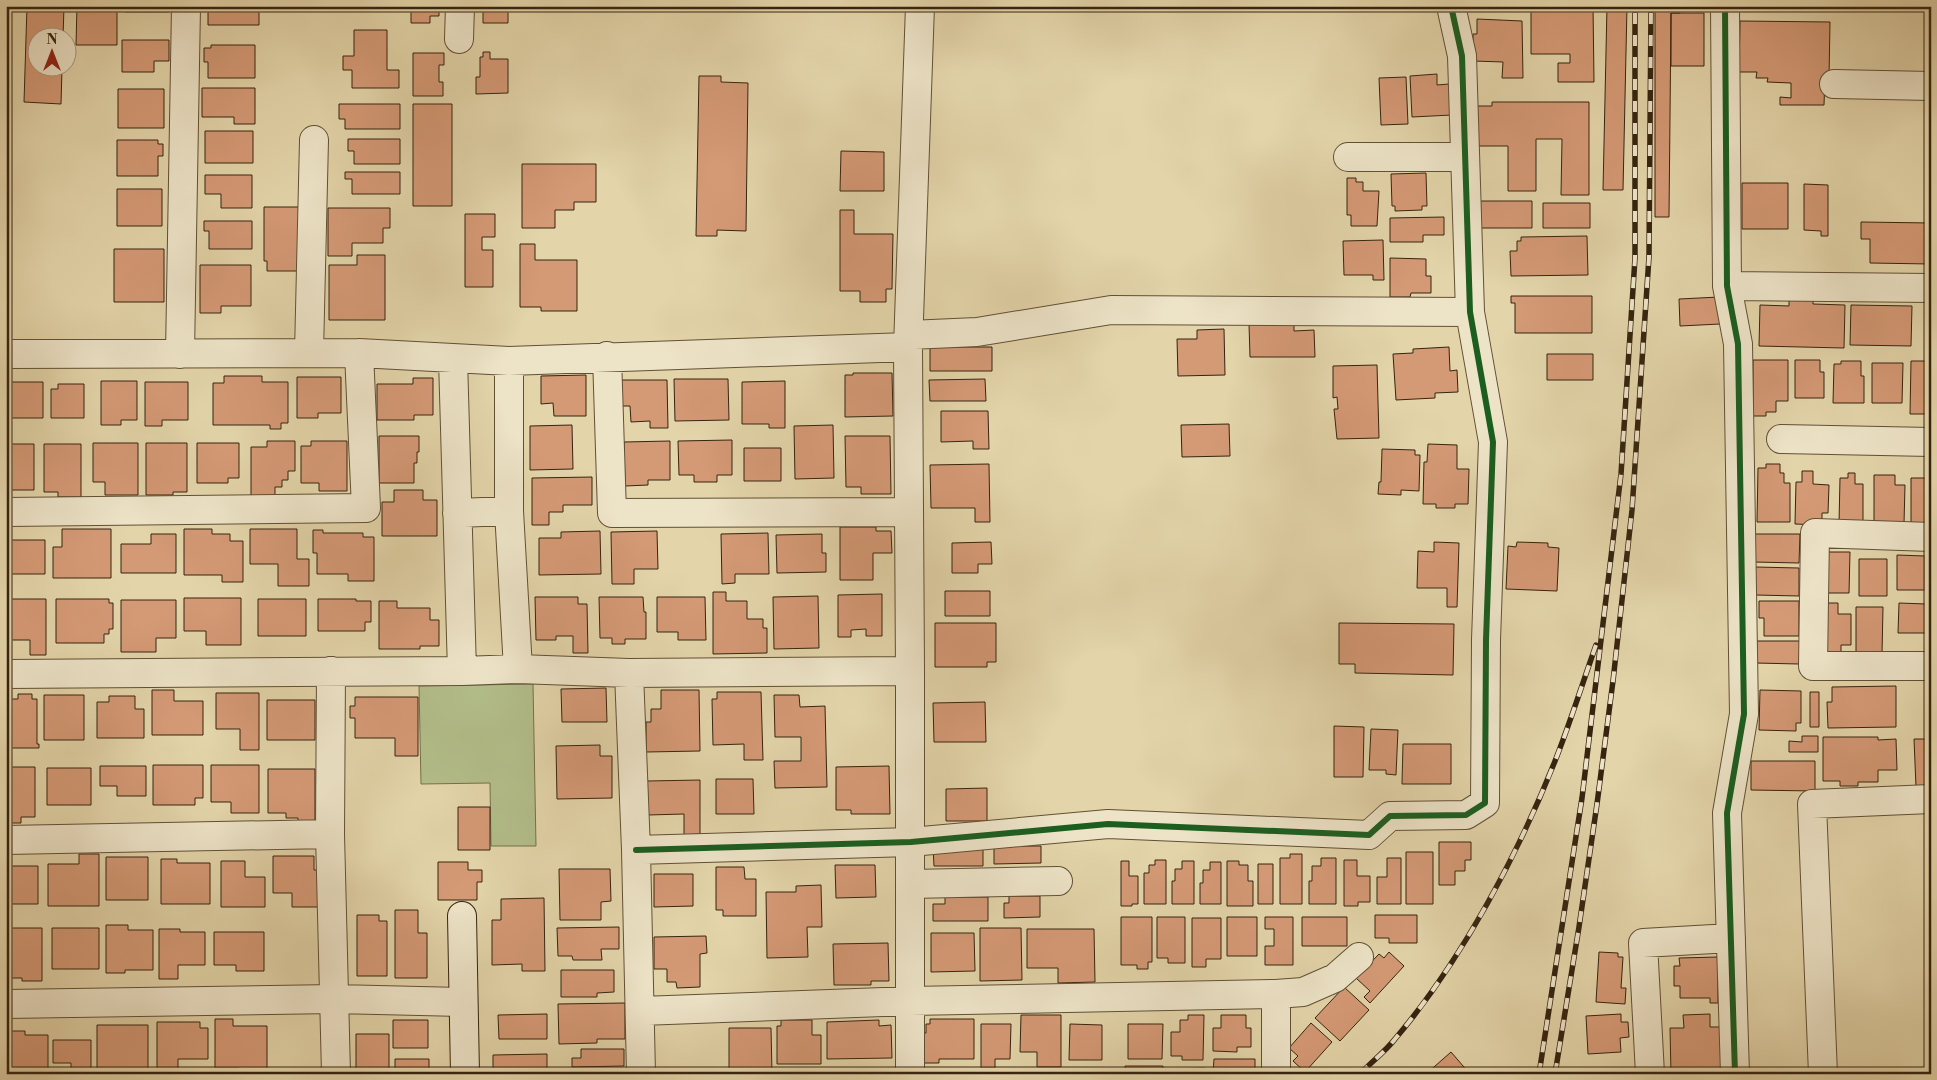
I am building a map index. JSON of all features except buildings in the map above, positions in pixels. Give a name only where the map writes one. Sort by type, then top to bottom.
[{"type":"street","points":[[180,354],[186,6]]},
{"type":"street","points":[[460,6],[460,40]]},
{"type":"street","points":[[910,1074],[911,842],[908,341],[920,6]]},
{"type":"street","points":[[636,850],[911,842],[1108,824],[1369,835],[1390,816],[1466,815],[1485,803],[1486,640],[1493,442],[1470,312],[1462,56],[1451,6]]},
{"type":"street","points":[[1725,6],[1727,286],[1738,344],[1744,714],[1726,813],[1735,1074]]},
{"type":"street","points":[[1834,84],[1931,86]]},
{"type":"street","points":[[309,353],[314,140]]},
{"type":"street","points":[[1348,157],[1465,157]]},
{"type":"street","points":[[1727,286],[1931,288]]},
{"type":"street","points":[[6,354],[359,353],[453,359],[509,360],[908,341],[977,332],[1111,310],[1470,312]]},
{"type":"street","points":[[6,512],[366,508],[359,353]]},
{"type":"street","points":[[607,356],[612,514],[909,512]]},
{"type":"street","points":[[453,359],[462,672]]},
{"type":"street","points":[[509,360],[509,511],[518,669]]},
{"type":"street","points":[[1781,438],[1931,442]]},
{"type":"street","points":[[457,513],[509,511]]},
{"type":"street","points":[[1931,537],[1815,533],[1813,666],[1931,666]]},
{"type":"street","points":[[6,674],[331,671],[462,672],[518,669],[629,674],[910,671]]},
{"type":"street","points":[[331,671],[330,834],[336,1074]]},
{"type":"street","points":[[629,674],[641,1011],[641,1074]]},
{"type":"street","points":[[1824,1074],[1812,804],[1931,798]]},
{"type":"street","points":[[6,840],[330,834]]},
{"type":"street","points":[[911,884],[1058,881]]},
{"type":"street","points":[[462,916],[462,1002],[465,1074]]},
{"type":"street","points":[[1650,1074],[1643,943],[1731,938]]},
{"type":"street","points":[[641,1011],[910,1001],[1303,992],[1335,978],[1359,957]]},
{"type":"street","points":[[1276,994],[1276,1074]]},
{"type":"street","points":[[6,1004],[335,999],[462,1002]]},
{"type":"green space","points":[[533,684],[536,846],[491,846],[490,783],[421,784],[419,686]]},
{"type":"railway","points":[[1539,1074],[1582,798],[1621,474],[1635,258],[1635,6]]},
{"type":"railway","points":[[1555,1074],[1597,804],[1632,510],[1649,257],[1651,6]]},
{"type":"railway","points":[[1360,1074],[1391,1044],[1420,1008],[1466,940],[1487,904],[1542,793],[1596,645]]},
{"type":"cycle path","points":[[636,850],[911,842],[1108,824],[1369,835],[1390,816],[1466,815],[1485,803],[1486,640],[1493,442],[1470,312],[1462,56],[1451,6]]},
{"type":"cycle path","points":[[1725,6],[1727,286],[1738,344],[1744,714],[1727,813],[1735,1074]]}]
